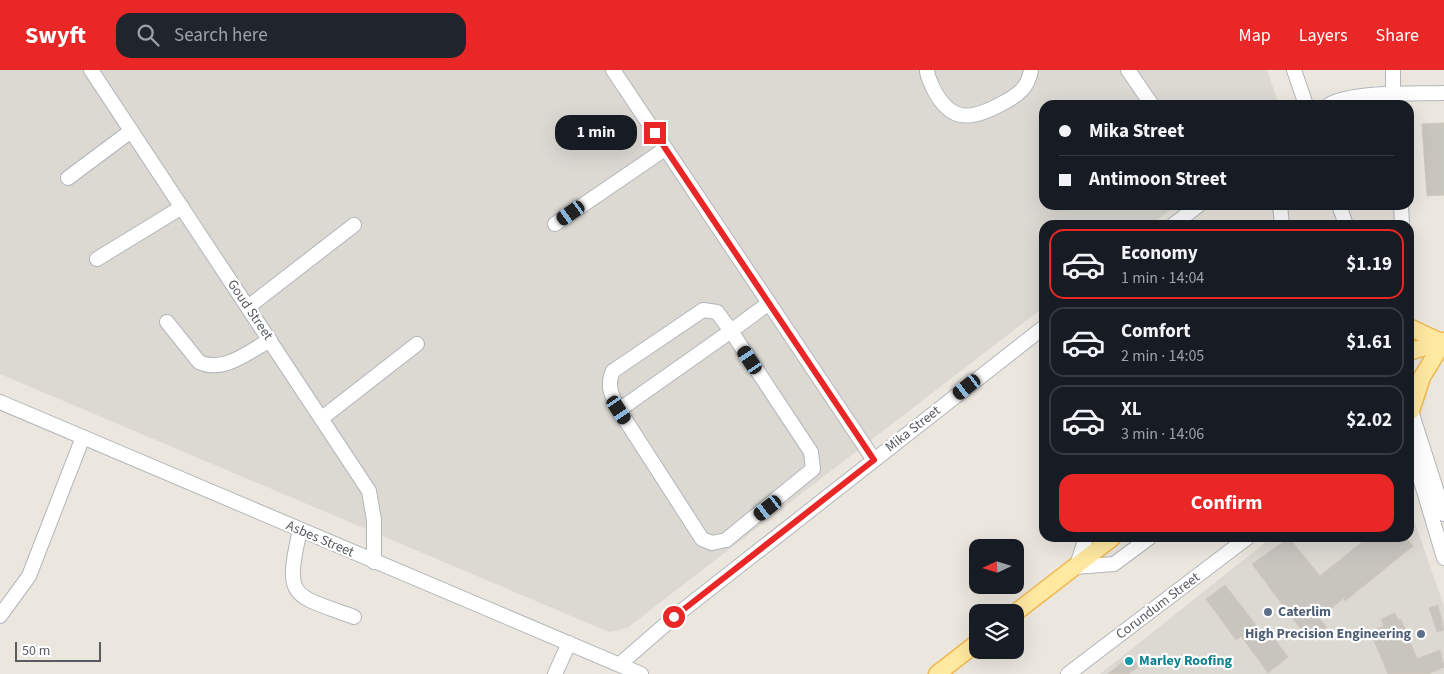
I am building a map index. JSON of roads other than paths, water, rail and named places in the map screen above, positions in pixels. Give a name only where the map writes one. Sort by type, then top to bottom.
[{"type":"main road","points":[[1414,329],[1443,342]]},
{"type":"main road","points":[[1414,351],[1443,342]]},
{"type":"main road","points":[[1414,398],[1422,377],[1443,342]]},
{"type":"main road","points":[[1024,606],[1107,542]]},
{"type":"main road","points":[[937,674],[969,649]]},
{"type":"street","name":"Goud Street","points":[[91,70],[369,492],[374,520],[374,562]]},
{"type":"street","points":[[613,70],[874,460]]},
{"type":"street","points":[[927,70],[937,95],[951,111],[965,116],[981,115],[1020,94],[1027,84],[1031,70]]},
{"type":"street","points":[[1128,70],[1149,100]]},
{"type":"street","points":[[1294,70],[1304,100]]},
{"type":"street","points":[[1392,100],[1393,70]]},
{"type":"street","points":[[1342,100],[1392,100],[1444,93]]},
{"type":"street","points":[[68,178],[131,131]]},
{"type":"street","points":[[556,224],[665,148]]},
{"type":"street","points":[[97,259],[182,207]]},
{"type":"street","points":[[1179,220],[1192,210]]},
{"type":"street","points":[[248,307],[354,225]]},
{"type":"street","points":[[619,410],[769,303]]},
{"type":"street","points":[[703,310],[717,312],[730,331],[811,452],[814,469],[809,475],[726,540],[712,543],[702,538],[619,410],[610,391],[609,384],[613,371],[703,310]]},
{"type":"street","points":[[168,322],[199,362],[204,364],[220,365],[231,362],[270,340]]},
{"type":"street","name":"Mika Street","points":[[620,664],[682,611],[1039,330]]},
{"type":"street","points":[[322,418],[417,344]]},
{"type":"street","name":"Asbes Street","points":[[0,402],[641,674]]},
{"type":"street","points":[[1414,420],[1444,514]]},
{"type":"street","points":[[0,616],[29,576],[83,437]]},
{"type":"street","points":[[1414,458],[1444,558]]},
{"type":"street","points":[[300,530],[293,562],[292,578],[297,591],[304,598],[354,617]]},
{"type":"street","points":[[1085,542],[1076,566],[1114,564],[1144,542]]},
{"type":"street","name":"Corundum Street","points":[[1068,674],[1243,542]]},
{"type":"street","points":[[555,674],[569,643]]},
{"type":"place","name":"Caterlim","points":[[1268,612]]},
{"type":"place","name":"High Precision Engineering","points":[[1421,634]]},
{"type":"place","name":"Marley Roofing","points":[[1129,661]]}]
